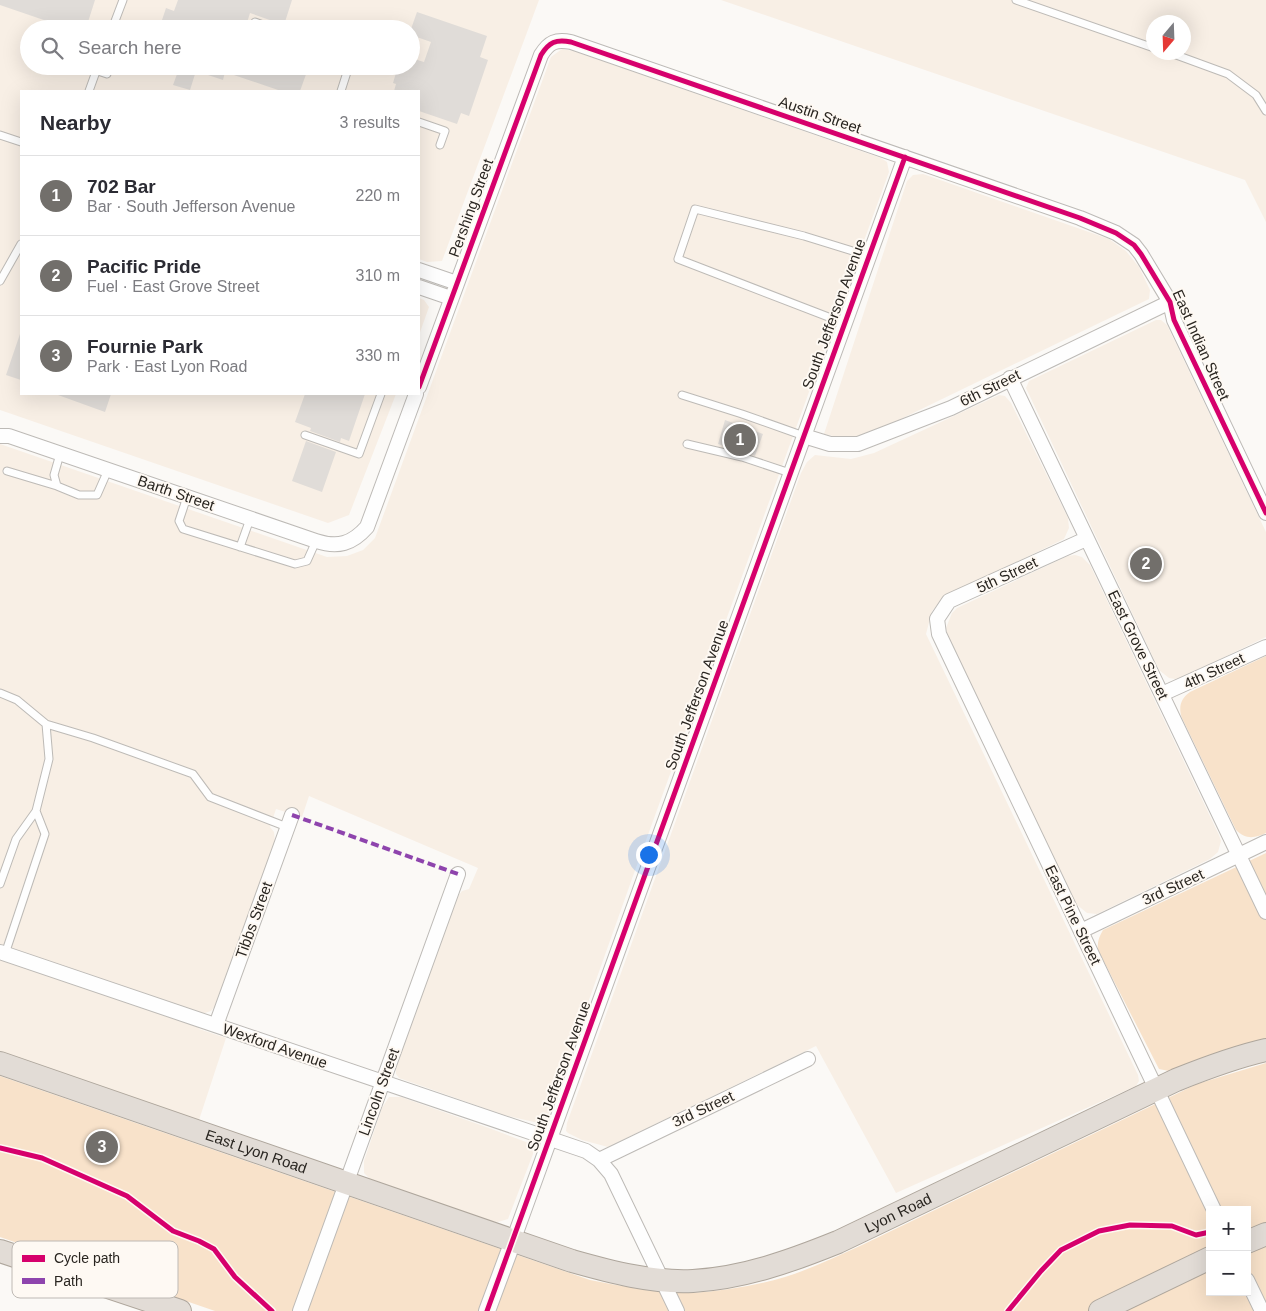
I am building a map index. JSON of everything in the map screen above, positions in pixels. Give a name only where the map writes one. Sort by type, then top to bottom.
[{"type":"highway","name":"Lyon Road","points":[[513,1242],[618,1274],[662,1280],[693,1281],[768,1269],[846,1238],[1157,1089],[1211,1066],[1266,1050]]},
{"type":"highway","name":"East Lyon Road","points":[[0,1063],[513,1242]]},
{"type":"highway","points":[[1251,1240],[1266,1234]]},
{"type":"highway","points":[[0,1250],[12,1254]]},
{"type":"highway","points":[[1100,1311],[1206,1260]]},
{"type":"highway","points":[[142,1298],[180,1311]]},
{"type":"street","name":"Austin Street","points":[[552,42],[560,40],[571,42],[1080,218]]},
{"type":"street","name":"Pershing Street","points":[[420,384],[541,55],[552,42]]},
{"type":"street","name":"South Jefferson Avenue","points":[[513,1242],[905,157]]},
{"type":"street","name":"East Indian Street","points":[[1080,218],[1116,232],[1134,244],[1142,254],[1170,302],[1174,320],[1266,513]]},
{"type":"street","points":[[420,270],[457,283]]},
{"type":"street","points":[[420,287],[451,298]]},
{"type":"street","name":"6th Street","points":[[804,436],[830,444],[858,444],[951,408],[1170,302]]},
{"type":"street","name":"East Grove Street","points":[[1010,378],[1266,912]]},
{"type":"street","name":"Barth Street","points":[[0,436],[10,436],[328,545],[340,544],[353,540],[367,527],[416,395]]},
{"type":"street","name":"5th Street","points":[[937,619],[949,601],[1086,539]]},
{"type":"street","name":"East Pine Street","points":[[937,619],[938,634],[1212,1206]]},
{"type":"street","name":"4th Street","points":[[1162,694],[1266,647]]},
{"type":"street","name":"Tibbs Street","points":[[216,1025],[289,821]]},
{"type":"street","name":"3rd Street","points":[[1081,931],[1266,842]]},
{"type":"street","name":"Lincoln Street","points":[[300,1311],[458,874]]},
{"type":"street","name":"Wexford Avenue","points":[[3,953],[586,1151],[599,1160]]},
{"type":"street","name":"3rd Street","points":[[599,1160],[808,1059]]},
{"type":"street","points":[[599,1160],[611,1174],[677,1311]]},
{"type":"street","points":[[487,1311],[513,1242]]},
{"type":"street","points":[[1251,1288],[1262,1311]]},
{"type":"lane","points":[[115,20],[123,0]]},
{"type":"lane","points":[[1016,0],[1146,45]]},
{"type":"lane","points":[[1190,60],[1228,74],[1256,95],[1266,110]]},
{"type":"lane","points":[[88,90],[94,75]]},
{"type":"lane","points":[[341,90],[347,75]]},
{"type":"lane","points":[[420,122],[445,131],[440,145]]},
{"type":"lane","points":[[0,135],[20,142]]},
{"type":"lane","points":[[844,323],[678,258],[695,208],[795,233],[868,256]]},
{"type":"lane","points":[[0,281],[20,246]]},
{"type":"lane","points":[[305,435],[359,454],[381,395]]},
{"type":"lane","points":[[682,395],[750,416],[804,436]]},
{"type":"lane","points":[[687,444],[742,456],[790,473]]},
{"type":"lane","points":[[58,486],[54,475],[60,454]]},
{"type":"lane","points":[[7,471],[58,486],[80,495],[96,494],[108,470]]},
{"type":"lane","points":[[186,497],[179,521],[183,529],[295,564],[307,562],[316,541]]},
{"type":"lane","points":[[240,547],[250,519]]},
{"type":"lane","points":[[0,693],[17,700],[46,724],[93,738],[193,774],[210,797],[289,821]]},
{"type":"lane","points":[[0,884],[16,839],[36,811],[49,759],[46,724]]},
{"type":"lane","points":[[3,953],[44,834],[36,811]]},
{"type":"shaded area","points":[[0,0],[539,0],[442,261],[427,262],[420,259],[420,90],[20,90],[20,395],[396,395],[349,515],[328,523],[0,410]]},
{"type":"shaded area","points":[[721,0],[1266,0],[1266,222],[1245,180]]},
{"type":"shaded area","points":[[562,49],[574,51],[881,158],[887,162],[889,172],[547,1118],[543,1122],[534,1122],[504,1115],[399,1078],[396,1074],[396,1066],[458,896],[462,891],[469,889],[478,868],[309,796],[302,817],[276,809],[270,827],[274,832],[275,841],[215,1006],[211,1011],[205,1013],[199,1029],[226,1038],[199,1120],[0,1051],[0,444],[327,557],[347,556],[363,550],[375,538],[551,57]]},
{"type":"shaded area","points":[[923,174],[1109,239],[1126,251],[1139,267],[1150,290],[1149,299],[863,437],[842,438],[824,434],[907,181],[913,175]]},
{"type":"shaded area","points":[[420,298],[424,300],[429,307],[420,332]]},
{"type":"shaded area","points":[[1156,320],[1161,320],[1167,325],[1266,532],[1266,637],[1181,678],[1175,679],[1169,678],[1159,670],[1026,388],[1029,381]]},
{"type":"shaded area","points":[[999,395],[1005,396],[1011,403],[1068,518],[1069,528],[1064,539],[944,597],[932,611],[926,634],[1138,1075],[1139,1081],[1136,1086],[896,1193],[816,1046],[608,1147],[582,1140],[568,1133],[566,1131],[567,1123],[801,473],[807,462],[815,455],[851,459],[874,453]]},
{"type":"shaded area","points":[[1068,556],[1082,557],[1090,565],[1221,841],[1218,852],[1210,859],[1097,914],[1087,913],[1076,904],[949,641],[946,628],[952,613],[957,608]]},
{"type":"shaded area","points":[[1266,656],[1266,833],[1247,837],[1236,830],[1182,718],[1180,707],[1184,697],[1190,692]]},
{"type":"shaded area","points":[[1266,853],[1266,1040],[1217,1053],[1169,1071],[1159,1069],[1098,950],[1100,935],[1103,930]]},
{"type":"shaded area","points":[[1266,1063],[1266,1311],[215,1311],[177,1298],[178,1241],[12,1241],[0,1237],[0,1076],[590,1280],[640,1289],[691,1293],[715,1291],[774,1280],[814,1266],[862,1245],[1197,1084]]},
{"type":"shaded area","points":[[389,1097],[401,1097],[526,1142],[533,1147],[533,1154],[508,1219],[498,1222],[490,1221],[370,1179],[364,1173],[364,1161],[382,1108]]},
{"type":"building","points":[[0,0],[95,0],[89,20],[44,20],[0,5]]},
{"type":"building","points":[[178,0],[292,0],[286,20],[270,20],[250,13],[248,20],[162,20],[166,8],[174,11]]},
{"type":"building","points":[[417,12],[487,36],[480,57],[488,60],[469,116],[461,113],[457,124],[420,111],[420,90],[394,90],[396,84],[393,83],[395,75],[420,75],[420,61],[424,62],[431,42],[420,38],[420,20],[414,20]]},
{"type":"building","points":[[177,75],[195,75],[190,90],[173,85]]},
{"type":"building","points":[[208,75],[224,75],[223,80]]},
{"type":"building","points":[[234,75],[306,75],[300,90],[278,90]]},
{"type":"building","points":[[20,334],[20,380],[6,375]]},
{"type":"building","points":[[58,395],[111,395],[105,412]]},
{"type":"building","points":[[305,395],[365,395],[349,441],[341,438],[340,442],[310,431],[311,428],[295,422]]},
{"type":"building","points":[[725,420],[763,434],[755,456],[718,444]]},
{"type":"building","points":[[306,441],[336,452],[322,492],[292,481]]},
{"type":"marked path","points":[[292,815],[458,874]]},
{"type":"cycle path","points":[[420,384],[541,55],[553,42],[566,41],[1080,218],[1116,233],[1134,245],[1170,302],[1174,320],[1266,513]]},
{"type":"cycle path","points":[[487,1311],[905,157]]},
{"type":"cycle path","points":[[0,1148],[42,1158],[127,1196],[173,1231],[214,1249],[235,1277],[272,1311]]},
{"type":"cycle path","points":[[1008,1311],[1061,1250],[1099,1231],[1130,1225],[1172,1226],[1196,1235],[1206,1233]]},
{"type":"place","name":"702 Bar","points":[[740,440]]},
{"type":"place","name":"Pacific Pride","points":[[1146,564]]},
{"type":"place","name":"Fournie Park","points":[[102,1147]]}]
